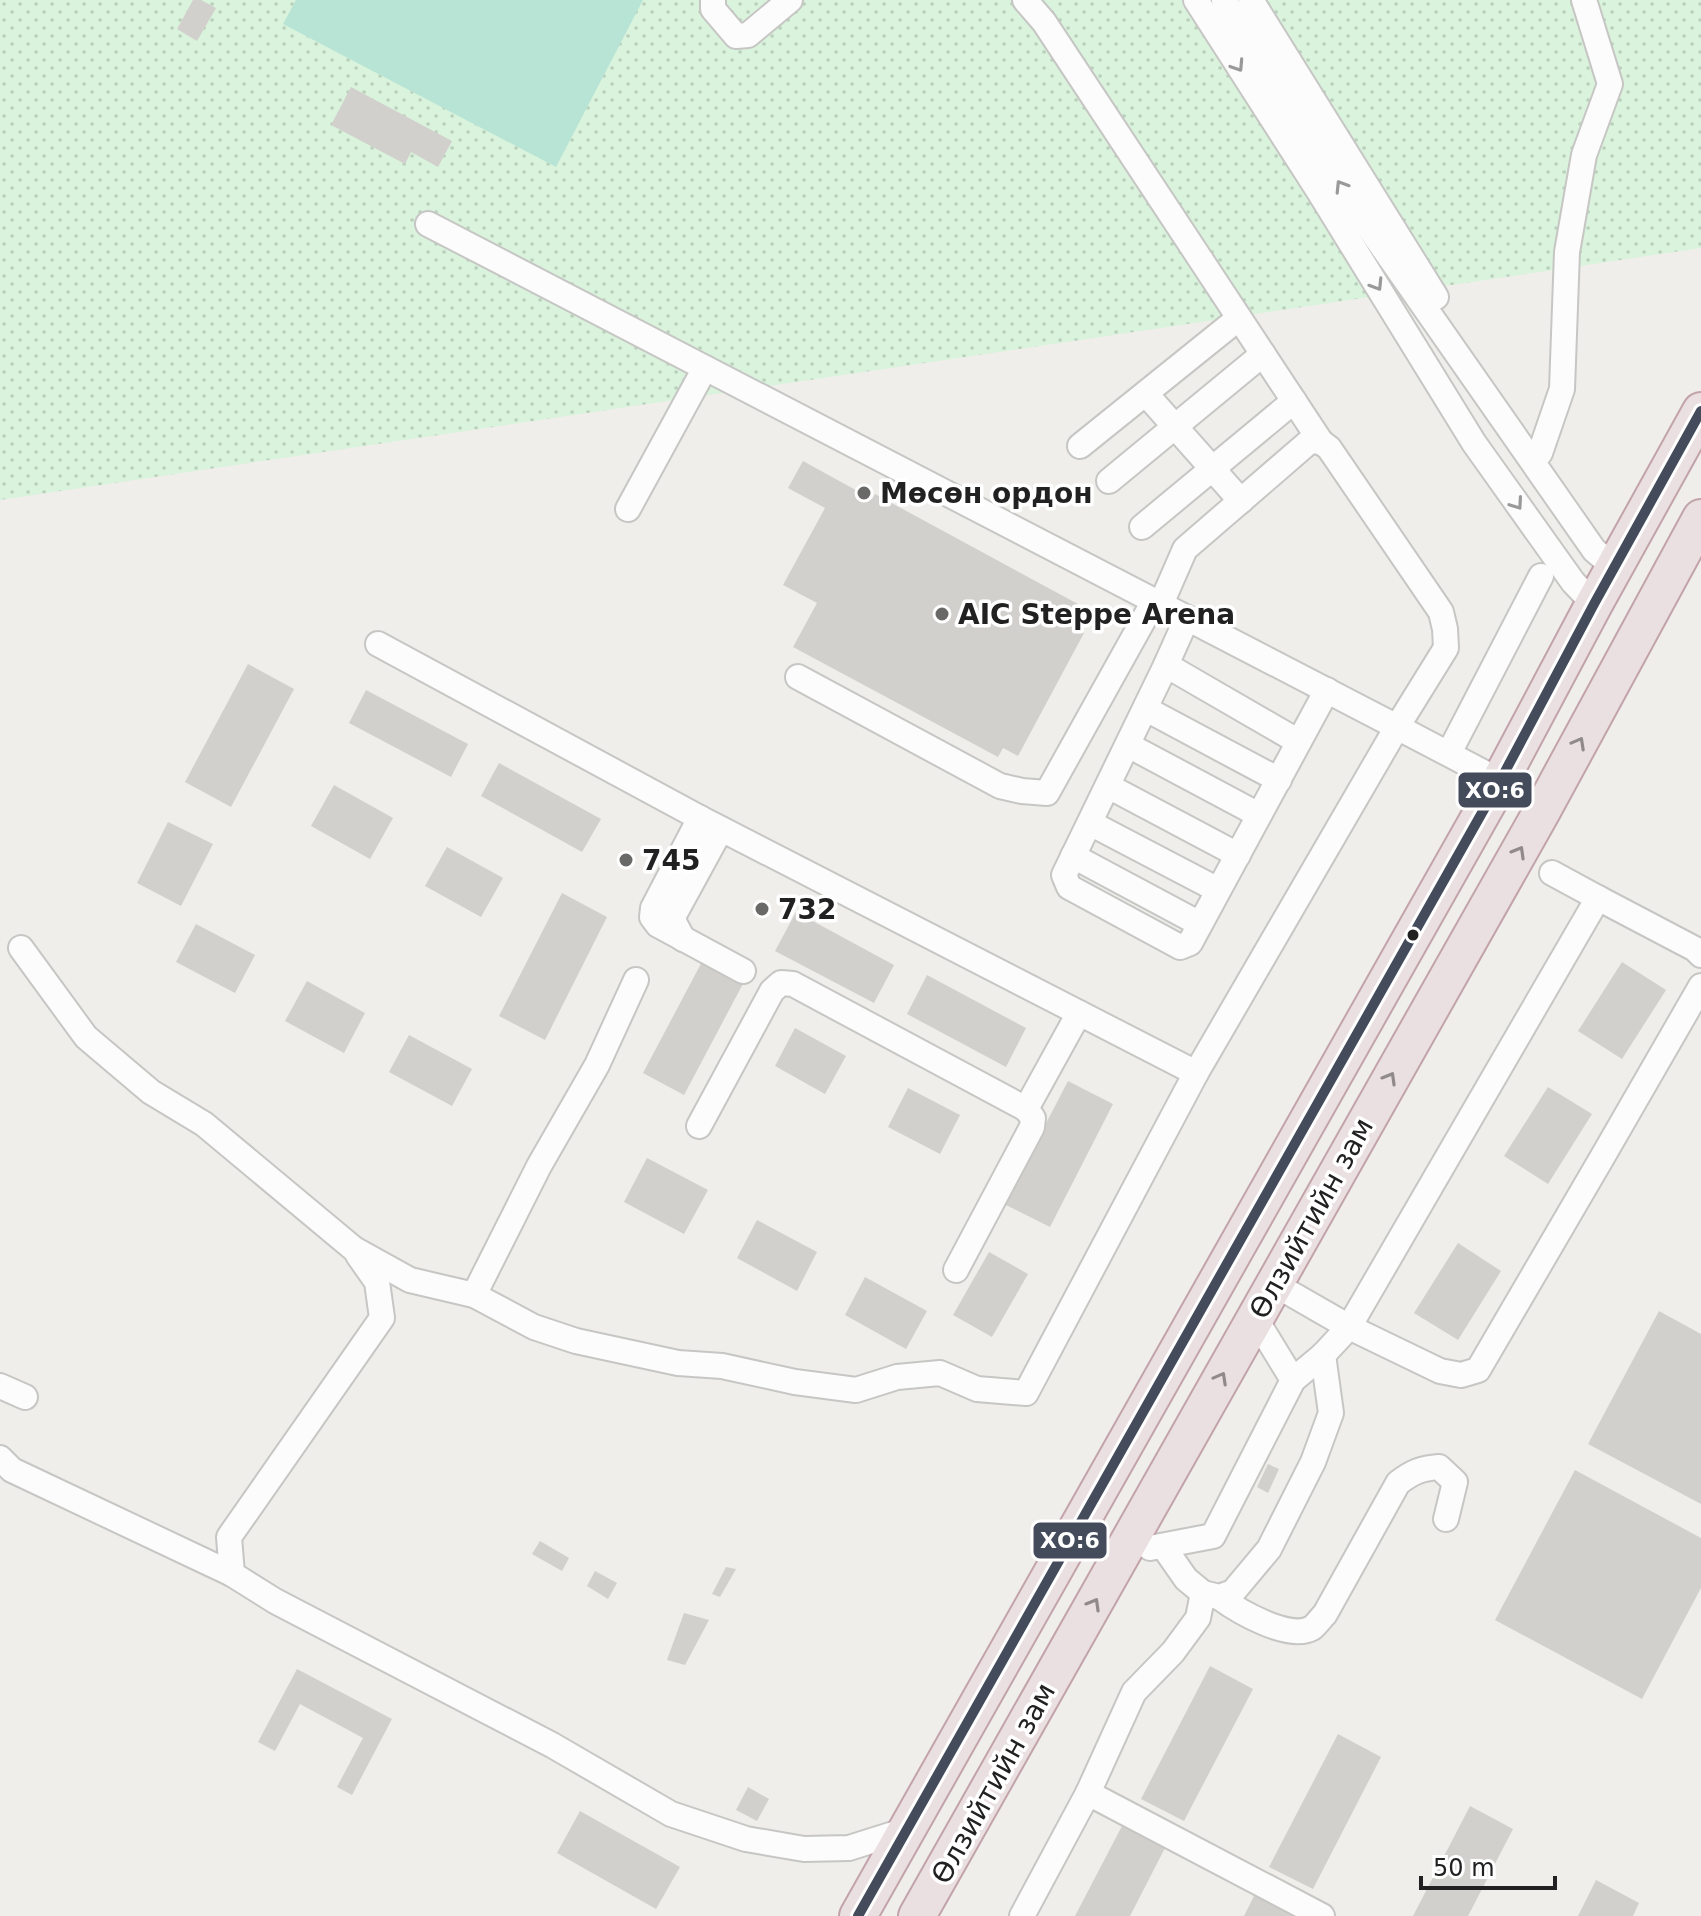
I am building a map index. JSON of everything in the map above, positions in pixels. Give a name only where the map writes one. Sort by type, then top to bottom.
[{"type":"highway","name":"Өлзийтийн зам","points":[[858,1916],[1500,781],[1594,604],[1606,555],[1701,411]]},
{"type":"highway","name":"Өлзийтийн зам","points":[[917,1916],[1542,811],[1701,518]]},
{"type":"highway","points":[[1024,1620],[1069,1647]]},
{"type":"street","points":[[713,0],[713,9],[736,36],[748,35],[790,0]]},
{"type":"street","points":[[21,948],[86,1037],[151,1092],[204,1124],[354,1249],[410,1280],[474,1295],[534,1327],[576,1341],[678,1363],[722,1366],[795,1382],[856,1390],[897,1377],[940,1373],[977,1389],[1026,1393],[1196,1073],[1446,648],[1441,612],[1329,448],[1321,442],[1044,22],[1025,0]]},
{"type":"street","points":[[1196,0],[1474,443],[1573,582],[1594,604]]},
{"type":"street","points":[[1224,0],[1349,199],[1594,550],[1606,555]]},
{"type":"street","points":[[1251,0],[1449,318],[1606,555]]},
{"type":"street","points":[[1540,453],[1562,389],[1567,252],[1584,155],[1610,84],[1584,0]]},
{"type":"street","points":[[428,224],[1500,781]]},
{"type":"street","points":[[1080,446],[1239,318]]},
{"type":"street","points":[[1109,481],[1263,354]]},
{"type":"street","points":[[628,509],[705,368]]},
{"type":"street","points":[[1146,394],[1241,501]]},
{"type":"street","points":[[1142,527],[1294,401]]},
{"type":"street","points":[[798,677],[1000,786],[1047,793],[1158,602],[1185,549],[1310,441],[1321,442]]},
{"type":"street","points":[[1449,753],[1541,576]]},
{"type":"street","points":[[1187,618],[1064,875],[1069,887],[1166,940],[1180,947],[1190,943],[1327,690]]},
{"type":"street","points":[[378,644],[711,824],[1196,1073]]},
{"type":"street","points":[[1166,665],[1299,742]]},
{"type":"street","points":[[1146,709],[1279,780]]},
{"type":"street","points":[[1128,745],[1259,815]]},
{"type":"street","points":[[1108,786],[1238,855]]},
{"type":"street","points":[[1090,823],[1218,890]]},
{"type":"street","points":[[711,824],[674,915],[674,922],[683,939],[743,971]]},
{"type":"street","points":[[1552,873],[1701,955]]},
{"type":"street","points":[[1124,1552],[1213,1536],[1293,1380],[1323,1355],[1349,1327],[1598,898]]},
{"type":"street","points":[[474,1295],[539,1166],[597,1065],[636,980]]},
{"type":"street","points":[[699,1126],[772,991],[781,983],[793,984],[1026,1109],[1033,1118],[1032,1127],[956,1270]]},
{"type":"street","points":[[1274,1284],[1349,1327],[1440,1371],[1461,1375],[1478,1370],[1701,986]]},
{"type":"street","points":[[1026,1109],[1079,1013]]},
{"type":"street","points":[[232,1574],[229,1537],[382,1318],[377,1282],[354,1249]]},
{"type":"street","points":[[1255,1318],[1293,1380]]},
{"type":"street","points":[[1211,1595],[1233,1592],[1269,1549],[1313,1462],[1331,1413],[1323,1355]]},
{"type":"street","points":[[0,1386],[25,1397]]},
{"type":"street","points":[[0,1458],[12,1470],[232,1574],[275,1601],[552,1745],[671,1814],[746,1839],[804,1849],[849,1848],[906,1830]]},
{"type":"street","points":[[1163,1546],[1186,1579],[1237,1611],[1290,1632],[1311,1628],[1325,1614],[1398,1483],[1409,1474],[1423,1468],[1439,1467],[1455,1482],[1446,1519]]},
{"type":"street","points":[[1022,1916],[1088,1793],[1134,1692],[1173,1652],[1211,1595]]},
{"type":"street","points":[[1088,1793],[1322,1916]]},
{"type":"green space","points":[[0,0],[1701,0],[1701,248],[0,500]]},
{"type":"green space","points":[[296,0],[643,0],[556,167],[283,24]]},
{"type":"building","points":[[193,0],[201,0],[216,8],[197,41],[177,29]]},
{"type":"building","points":[[351,87],[452,141],[438,167],[411,152],[405,164],[331,125]]},
{"type":"building","name":"AIC Steppe Arena","points":[[803,461],[872,499],[875,494],[1078,604],[1067,624],[1084,633],[1018,756],[1003,748],[998,757],[793,647],[817,603],[783,585],[825,508],[788,488]]},
{"type":"building","points":[[248,664],[294,689],[231,807],[185,782]]},
{"type":"building","points":[[366,690],[468,744],[451,777],[349,723]]},
{"type":"building","points":[[499,763],[601,819],[582,852],[481,796]]},
{"type":"building","points":[[334,785],[393,818],[370,859],[311,826]]},
{"type":"building","points":[[168,822],[213,844],[181,906],[137,883]]},
{"type":"building","points":[[447,847],[503,878],[481,917],[425,886]]},
{"type":"building","points":[[562,893],[607,917],[545,1040],[499,1016]]},
{"type":"building","points":[[796,912],[894,965],[874,1003],[775,951]]},
{"type":"building","points":[[196,924],[255,955],[235,993],[176,962]]},
{"type":"building","points":[[704,958],[745,980],[684,1095],[643,1073]]},
{"type":"building","points":[[1622,962],[1666,990],[1622,1059],[1578,1031]]},
{"type":"building","points":[[927,975],[1026,1028],[1006,1067],[907,1014]]},
{"type":"building","points":[[307,981],[365,1013],[344,1053],[285,1021]]},
{"type":"building","points":[[795,1028],[846,1056],[825,1094],[775,1066]]},
{"type":"building","points":[[409,1035],[472,1069],[452,1106],[389,1072]]},
{"type":"building","points":[[1068,1081],[1113,1104],[1050,1227],[1004,1204]]},
{"type":"building","points":[[1548,1087],[1592,1114],[1548,1184],[1504,1156]]},
{"type":"building","points":[[908,1088],[960,1115],[940,1154],[888,1127]]},
{"type":"building","points":[[647,1158],[708,1190],[684,1234],[624,1202]]},
{"type":"building","points":[[757,1220],[817,1252],[797,1291],[737,1258]]},
{"type":"building","points":[[1458,1243],[1501,1271],[1458,1340],[1414,1313]]},
{"type":"building","points":[[989,1252],[1028,1274],[992,1337],[953,1315]]},
{"type":"building","points":[[865,1277],[927,1311],[906,1349],[845,1315]]},
{"type":"building","points":[[1659,1311],[1701,1334],[1701,1504],[1588,1444]]},
{"type":"building","points":[[1268,1464],[1279,1469],[1268,1493],[1257,1487]]},
{"type":"building","points":[[1575,1470],[1701,1538],[1701,1588],[1642,1699],[1495,1620]]},
{"type":"building","points":[[540,1541],[569,1558],[562,1571],[532,1554]]},
{"type":"building","points":[[726,1567],[736,1569],[720,1597],[712,1594]]},
{"type":"building","points":[[595,1571],[617,1583],[608,1599],[587,1586]]},
{"type":"building","points":[[684,1613],[709,1620],[685,1665],[667,1660]]},
{"type":"building","points":[[1210,1666],[1253,1689],[1184,1821],[1141,1799]]},
{"type":"building","points":[[297,1669],[392,1719],[352,1795],[337,1787],[363,1738],[300,1704],[275,1751],[258,1742]]},
{"type":"building","points":[[1338,1734],[1381,1757],[1313,1889],[1269,1867]]},
{"type":"building","points":[[748,1787],[769,1799],[757,1821],[736,1810]]},
{"type":"building","points":[[1470,1806],[1513,1829],[1468,1916],[1413,1916]]},
{"type":"building","points":[[580,1811],[680,1867],[656,1909],[557,1853]]},
{"type":"building","points":[[1122,1826],[1165,1848],[1130,1916],[1075,1916]]},
{"type":"building","points":[[1596,1880],[1639,1903],[1633,1916],[1578,1916]]},
{"type":"building","points":[[1255,1894],[1297,1916],[1244,1916]]},
{"type":"transit line","name":"ХО:6","points":[[858,1916],[1500,781],[1701,411]]},
{"type":"place","name":"Мөсөн ордон","points":[[864,493]]},
{"type":"place","name":"AIC Steppe Arena","points":[[942,614]]},
{"type":"place","name":"745","points":[[626,860]]},
{"type":"place","name":"732","points":[[762,909]]}]
